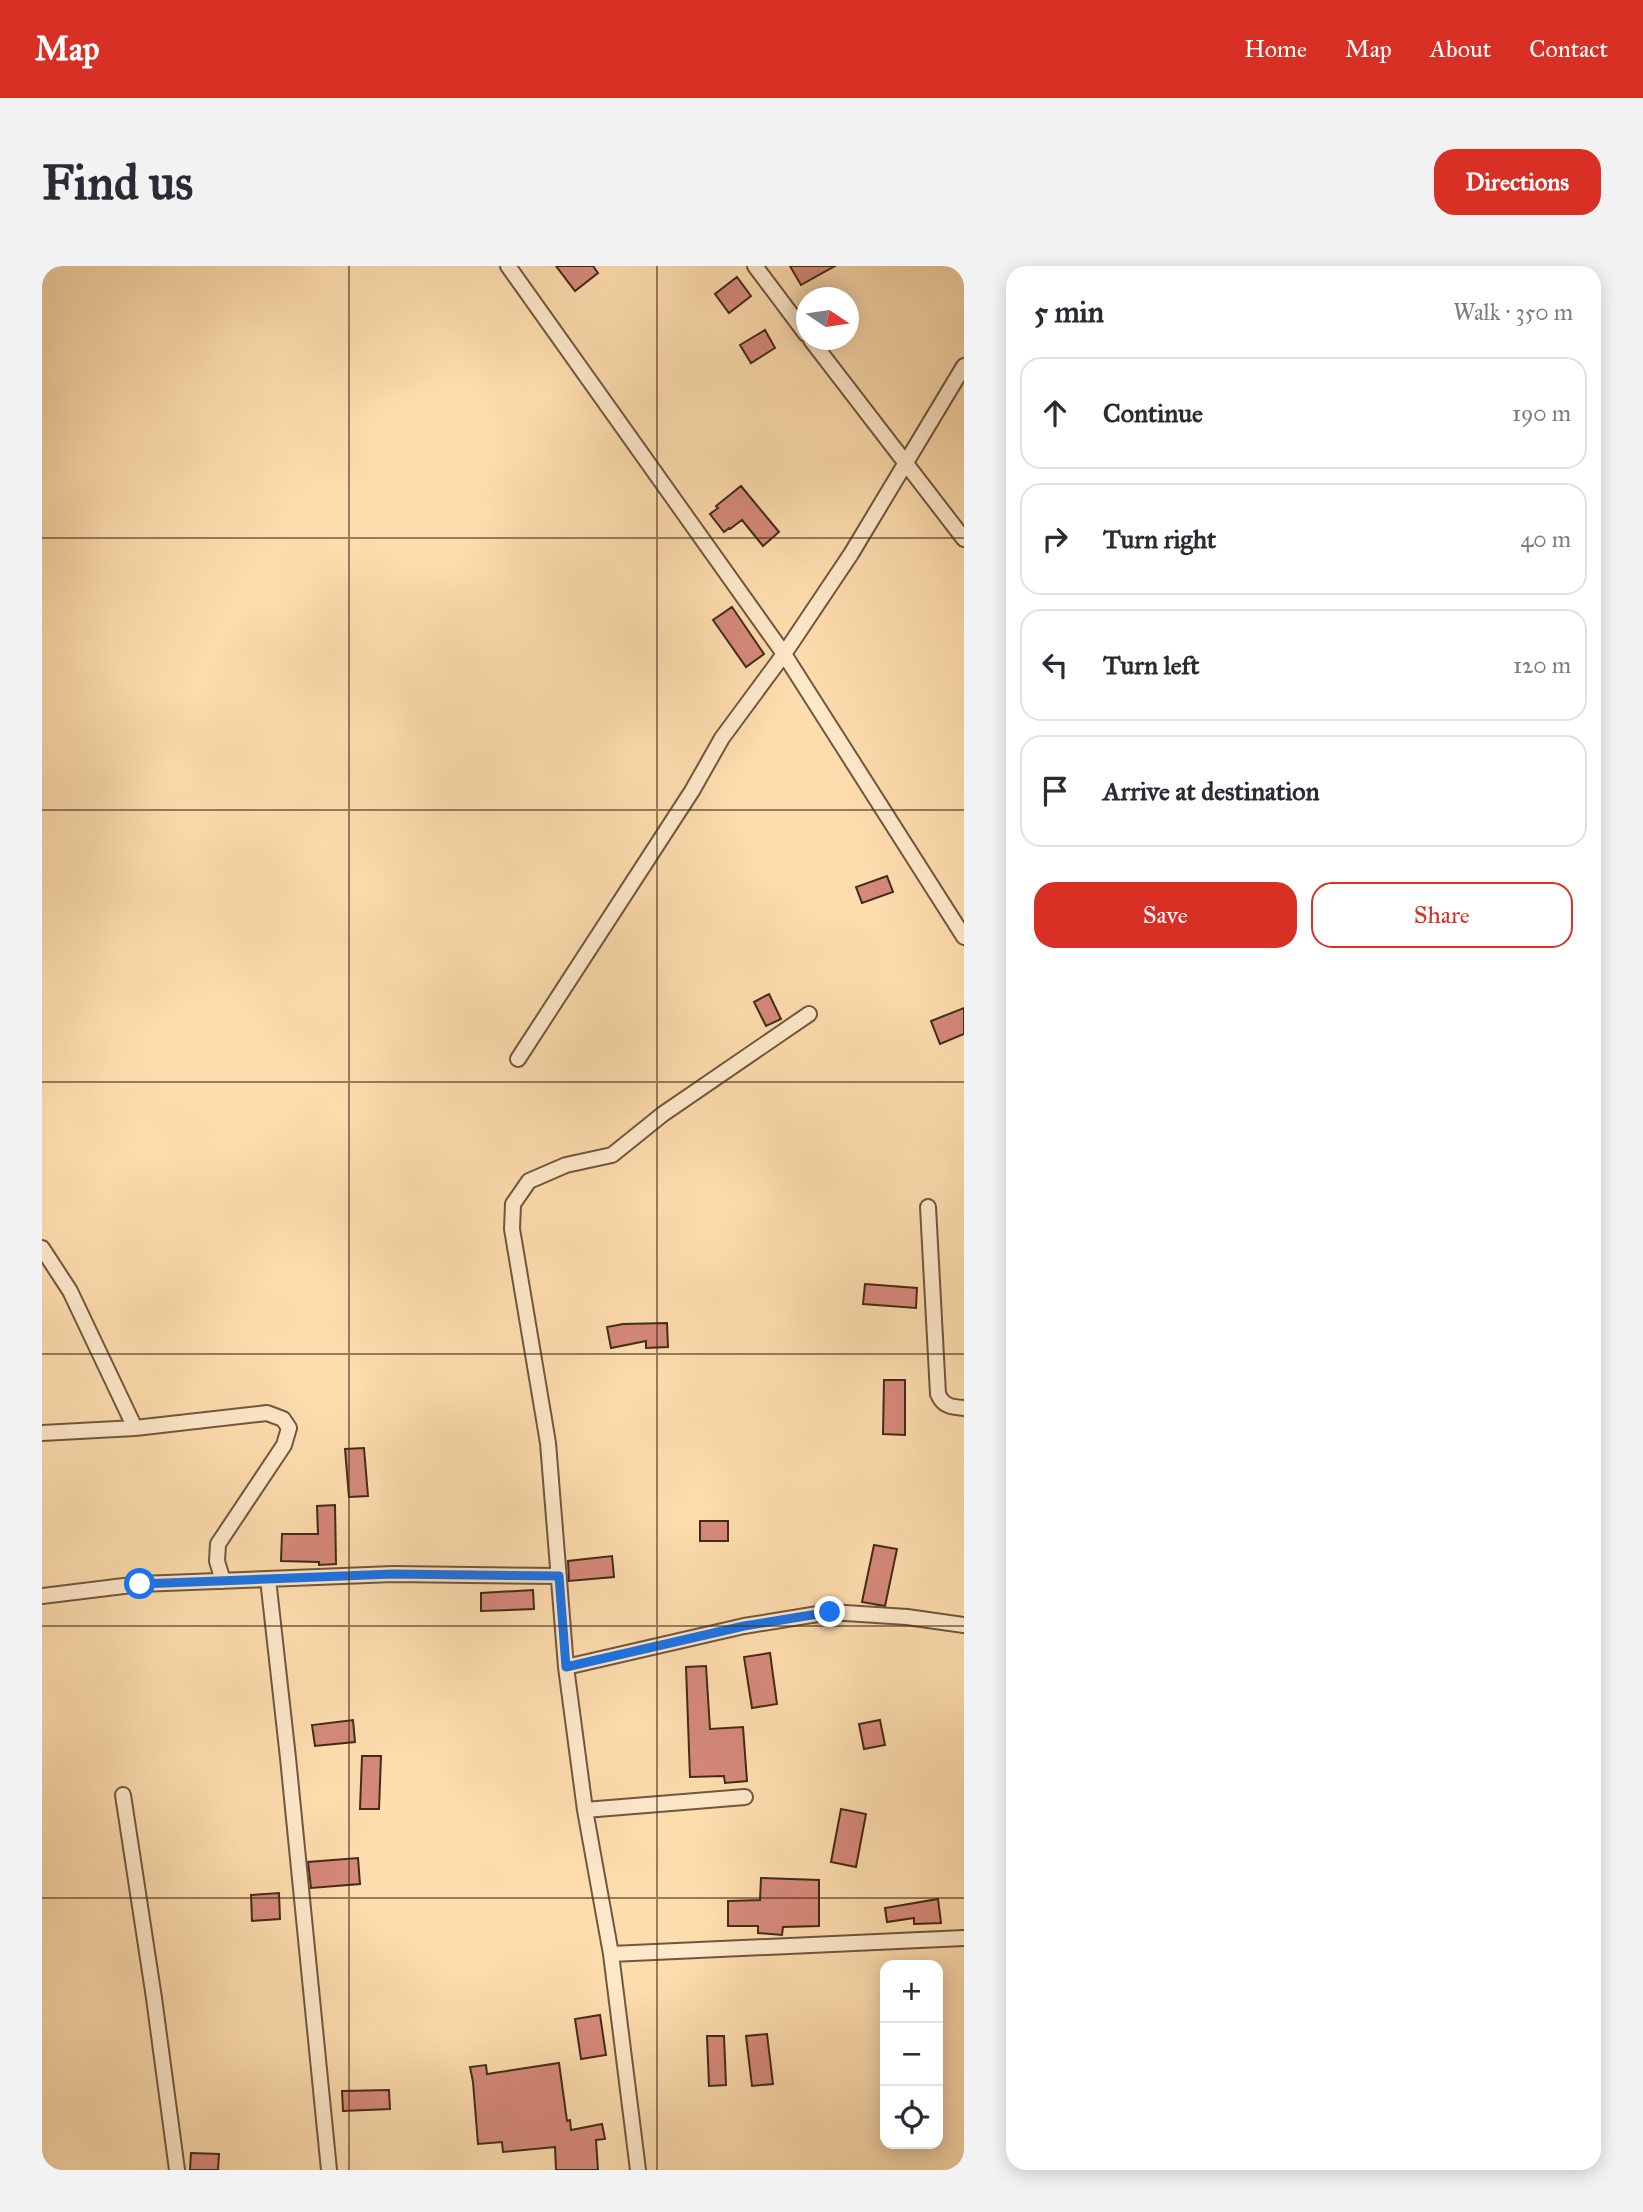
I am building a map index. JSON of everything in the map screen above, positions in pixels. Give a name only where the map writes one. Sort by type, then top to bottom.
[{"type":"street","points":[[508,266],[784,654],[964,937]]},
{"type":"street","points":[[755,266],[796,320]]},
{"type":"street","points":[[819,350],[964,539]]},
{"type":"street","points":[[518,1059],[692,791],[722,738],[784,654],[851,554],[964,366]]},
{"type":"street","points":[[638,2170],[611,1954],[585,1810],[566,1667],[548,1443],[512,1229],[513,1204],[529,1181],[566,1165],[612,1155],[663,1114],[809,1014]]},
{"type":"street","points":[[928,1207],[938,1394],[941,1401],[950,1407],[964,1408]]},
{"type":"street","points":[[42,1248],[70,1291],[135,1428]]},
{"type":"street","points":[[42,1433],[135,1428],[267,1413],[283,1419],[289,1428],[284,1445],[218,1544],[217,1561],[223,1581]]},
{"type":"street","points":[[42,1596],[140,1584],[393,1574],[559,1576]]},
{"type":"street","points":[[268,1579],[329,2170]]},
{"type":"street","points":[[566,1667],[744,1626],[830,1612],[907,1617],[964,1625]]},
{"type":"street","points":[[123,1795],[155,1997],[177,2170]]},
{"type":"street","points":[[585,1810],[745,1797]]},
{"type":"street","points":[[611,1954],[964,1938]]},
{"type":"building","points":[[556,266],[593,266],[598,273],[575,291]]},
{"type":"building","points":[[790,266],[835,266],[801,285]]},
{"type":"building","points":[[737,277],[751,296],[729,313],[715,294]]},
{"type":"building","points":[[765,330],[775,348],[751,363],[740,345]]},
{"type":"building","points":[[741,486],[779,532],[763,546],[742,520],[724,532],[710,514]]},
{"type":"building","points":[[732,607],[764,654],[746,667],[713,620]]},
{"type":"building","points":[[887,876],[893,892],[862,903],[856,887]]},
{"type":"building","points":[[769,994],[781,1019],[766,1026],[754,1002]]},
{"type":"building","points":[[964,1008],[964,1034],[940,1044],[931,1021]]},
{"type":"building","points":[[865,1284],[917,1288],[916,1308],[863,1304]]},
{"type":"building","points":[[667,1323],[668,1347],[646,1348],[646,1341],[611,1348],[607,1327]]},
{"type":"building","points":[[884,1380],[905,1380],[905,1435],[883,1434]]},
{"type":"building","points":[[364,1448],[368,1496],[349,1497],[345,1449]]},
{"type":"building","points":[[335,1505],[336,1564],[281,1561],[282,1534],[318,1534],[317,1506]]},
{"type":"building","points":[[700,1521],[728,1521],[728,1541],[700,1541]]},
{"type":"building","points":[[874,1545],[897,1549],[885,1606],[862,1602]]},
{"type":"building","points":[[612,1556],[614,1577],[569,1581],[568,1561]]},
{"type":"building","points":[[533,1590],[534,1609],[481,1611],[481,1593]]},
{"type":"building","points":[[770,1653],[777,1704],[752,1708],[744,1657]]},
{"type":"building","points":[[706,1666],[710,1729],[743,1727],[747,1781],[725,1783],[724,1776],[690,1777],[686,1667]]},
{"type":"building","points":[[353,1720],[355,1742],[315,1746],[312,1725]]},
{"type":"building","points":[[880,1720],[885,1745],[864,1749],[859,1724]]},
{"type":"building","points":[[362,1756],[381,1756],[379,1809],[360,1809]]},
{"type":"building","points":[[841,1809],[866,1814],[856,1867],[831,1862]]},
{"type":"building","points":[[358,1858],[360,1884],[311,1888],[308,1862]]},
{"type":"building","points":[[761,1878],[819,1880],[819,1926],[783,1927],[782,1935],[758,1933],[758,1926],[728,1926],[728,1901],[760,1900]]},
{"type":"building","points":[[279,1893],[280,1919],[252,1921],[251,1895]]},
{"type":"building","points":[[938,1899],[941,1923],[914,1924],[914,1918],[887,1922],[885,1908]]},
{"type":"building","points":[[600,2015],[606,2055],[581,2059],[575,2019]]},
{"type":"building","points":[[767,2034],[773,2084],[752,2086],[746,2036]]},
{"type":"building","points":[[707,2036],[724,2036],[726,2085],[709,2086]]},
{"type":"building","points":[[559,2063],[567,2121],[570,2120],[571,2130],[602,2124],[605,2139],[596,2140],[598,2170],[556,2170],[555,2147],[503,2152],[502,2142],[478,2144],[470,2067],[486,2065],[487,2074]]},
{"type":"building","points":[[389,2090],[390,2109],[343,2111],[342,2091]]},
{"type":"building","points":[[191,2153],[219,2154],[218,2170],[190,2170]]},
{"type":"route","points":[[140,1584],[393,1574],[559,1576],[566,1667],[744,1626],[830,1612]]}]
